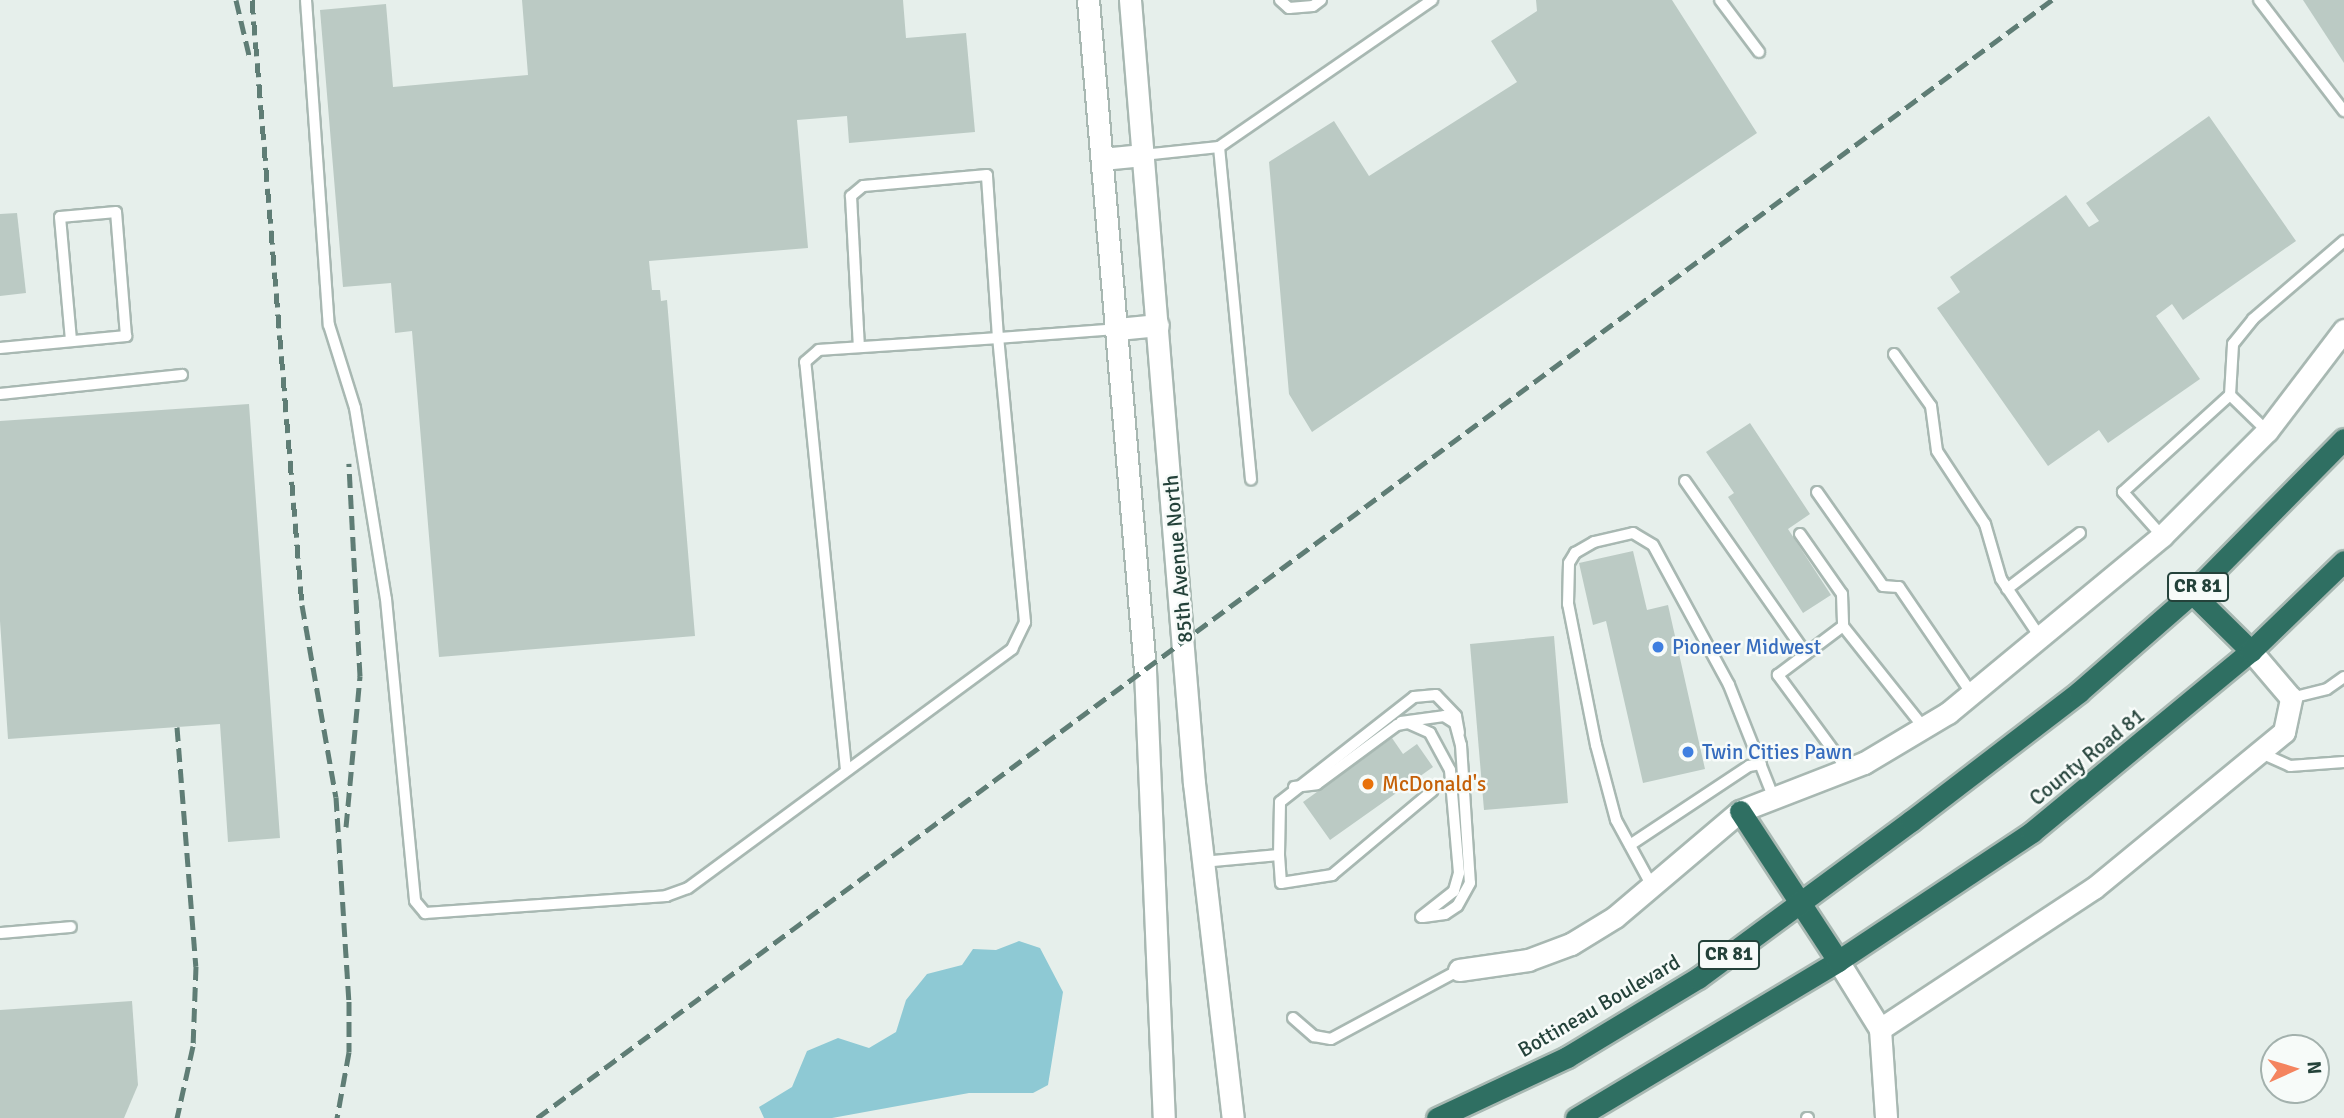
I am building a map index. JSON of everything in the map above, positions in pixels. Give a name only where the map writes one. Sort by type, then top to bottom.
[{"type":"highway","name":"CR 81","points":[[2192,593],[2344,439]]},
{"type":"highway","name":"County Road 81","points":[[1838,961],[2032,832],[2251,651],[2344,561]]},
{"type":"highway","points":[[2192,593],[2251,651]]},
{"type":"highway","name":"Bottineau Boulevard","points":[[1437,1118],[1567,1057],[1698,978],[1911,821],[2079,692],[2192,593]]},
{"type":"highway","points":[[1576,1118],[1838,961],[1740,811]]},
{"type":"main road","name":"85th Avenue North","points":[[1088,0],[1145,660],[1164,1118]]},
{"type":"main road","name":"85th Avenue North","points":[[1130,0],[1202,862],[1233,1118]]},
{"type":"main road","points":[[1102,159],[1143,155]]},
{"type":"main road","points":[[1118,329],[1158,324]]},
{"type":"main road","points":[[1459,970],[1528,960],[1570,944],[1653,887],[1740,811],[1847,769],[1925,729],[2042,640],[2162,536],[2267,431],[2344,330]]},
{"type":"main road","points":[[1880,1029],[2094,888],[2284,732],[2291,698],[2251,651]]},
{"type":"main road","points":[[1838,961],[1880,1029],[1886,1118]]},
{"type":"lane","points":[[306,0],[329,325],[355,408],[386,598],[415,901],[425,913],[441,915],[666,896],[688,888],[1021,640],[1025,622],[998,338],[987,175],[863,186],[851,196],[859,347]]},
{"type":"lane","points":[[1280,0],[1289,8],[1313,6],[1321,0]]},
{"type":"lane","points":[[1143,155],[1219,147],[1432,0]]},
{"type":"lane","points":[[1720,0],[1759,52]]},
{"type":"lane","points":[[2259,0],[2344,111]]},
{"type":"lane","points":[[1219,147],[1251,479]]},
{"type":"lane","points":[[0,348],[126,336],[116,212],[60,217],[71,341]]},
{"type":"lane","points":[[2162,536],[2123,492],[2230,396],[2233,344],[2253,319],[2344,241]]},
{"type":"lane","points":[[846,770],[805,362],[819,350],[1118,329]]},
{"type":"lane","points":[[1894,354],[1931,405],[1937,451],[1985,524],[2007,589],[2042,640]]},
{"type":"lane","points":[[0,394],[181,375]]},
{"type":"lane","points":[[2230,396],[2267,431]]},
{"type":"lane","points":[[1685,481],[1806,654]]},
{"type":"lane","points":[[1817,492],[1883,586],[1899,587],[1972,694]]},
{"type":"lane","points":[[1653,887],[1613,808],[1573,636],[1566,584],[1575,553],[1594,542],[1633,533],[1646,537],[1729,685],[1773,796]]},
{"type":"lane","points":[[2007,589],[2080,533]]},
{"type":"lane","points":[[1800,534],[1842,594],[1843,626],[1925,729]]},
{"type":"lane","points":[[1843,626],[1778,675],[1847,769]]},
{"type":"lane","points":[[2291,698],[2327,689],[2344,677]]},
{"type":"lane","points":[[1397,725],[1408,723],[1430,733],[1450,770],[1457,883],[1421,917],[1445,914],[1457,906],[1470,883],[1459,733],[1456,716],[1436,695],[1414,697],[1294,787],[1280,802],[1279,855],[1282,883],[1332,875],[1432,791]]},
{"type":"lane","points":[[1294,787],[1317,784],[1397,725],[1432,715],[1455,723],[1459,733]]},
{"type":"lane","points":[[2261,753],[2290,766],[2344,762]]},
{"type":"lane","points":[[1630,845],[1749,766],[1760,764]]},
{"type":"lane","points":[[1202,862],[1279,855]]},
{"type":"lane","points":[[0,933],[71,927]]},
{"type":"lane","points":[[1293,1018],[1314,1037],[1331,1039],[1459,970]]},
{"type":"water","points":[[1019,941],[1040,948],[1063,992],[1048,1085],[1033,1093],[969,1093],[832,1118],[764,1118],[759,1107],[792,1087],[807,1051],[838,1038],[869,1048],[896,1032],[906,1000],[927,974],[962,965],[973,949],[996,950]]},
{"type":"building","points":[[522,0],[903,0],[906,38],[966,33],[975,132],[849,143],[847,116],[797,120],[808,248],[649,261],[652,290],[660,290],[661,301],[667,300],[695,636],[439,657],[412,331],[395,333],[391,283],[343,287],[320,10],[386,4],[393,87],[528,75]]},
{"type":"building","points":[[1536,0],[1672,0],[1757,133],[1312,432],[1289,394],[1269,162],[1334,121],[1369,176],[1517,82],[1491,41],[1537,11]]},
{"type":"building","points":[[2303,0],[2344,0],[2344,63]]},
{"type":"building","points":[[2209,116],[2296,241],[2183,320],[2172,304],[2156,316],[2200,379],[2108,443],[2099,430],[2048,466],[1937,308],[1960,292],[1950,277],[2066,195],[2089,227],[2099,221],[2086,203]]},
{"type":"building","points":[[17,213],[26,293],[0,296],[0,214]]},
{"type":"building","points":[[249,404],[280,838],[228,842],[220,724],[8,739],[0,621],[0,421]]},
{"type":"building","points":[[1750,423],[1810,514],[1788,529],[1831,595],[1803,613],[1728,497],[1734,493],[1706,452]]},
{"type":"building","points":[[1633,551],[1647,610],[1668,605],[1705,769],[1643,783],[1606,621],[1593,625],[1579,563]]},
{"type":"building","points":[[1554,636],[1568,803],[1484,810],[1470,644]]},
{"type":"building","name":"McDonald's","points":[[1392,738],[1403,754],[1417,744],[1433,767],[1330,840],[1303,802]]},
{"type":"building","points":[[132,1001],[138,1085],[124,1118],[0,1118],[0,1010]]},
{"type":"railway","points":[[236,0],[249,55]]},
{"type":"railway","points":[[252,0],[302,605],[336,797],[349,1001],[349,1052],[337,1118]]},
{"type":"railway","points":[[537,1118],[2052,0]]},
{"type":"railway","points":[[346,827],[360,676],[349,463]]},
{"type":"railway","points":[[177,727],[196,966],[193,1046],[177,1118]]},
{"type":"place","name":"Pioneer Midwest","points":[[1658,647]]},
{"type":"place","name":"Twin Cities Pawn","points":[[1688,752]]},
{"type":"place","name":"McDonald's","points":[[1368,784]]}]
